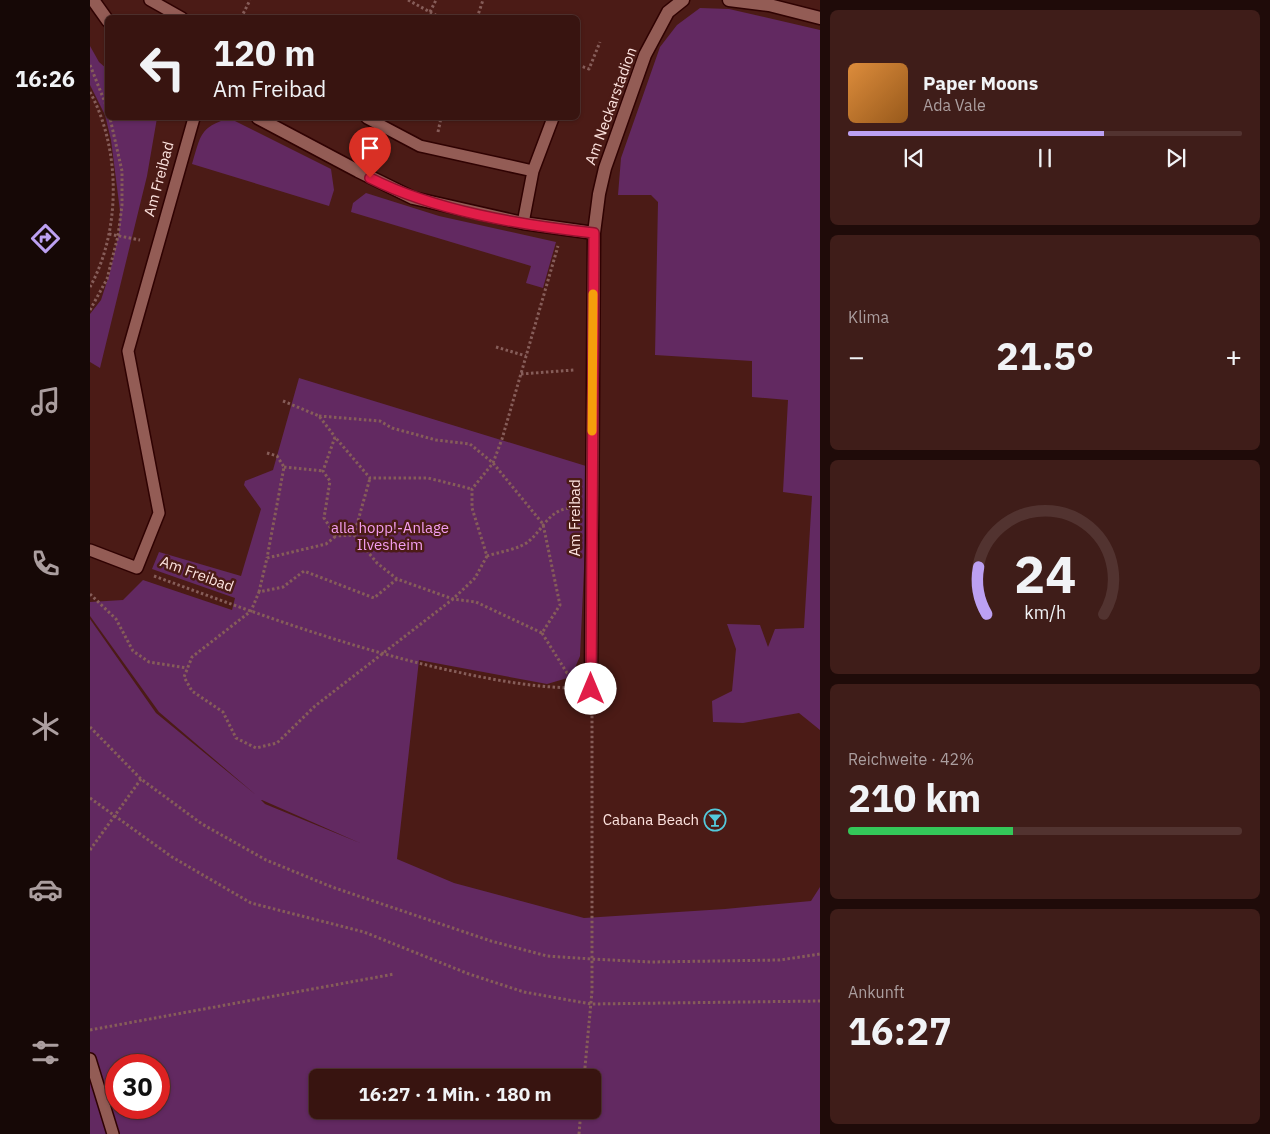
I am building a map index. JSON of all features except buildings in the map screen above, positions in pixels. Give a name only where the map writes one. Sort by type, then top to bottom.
[{"type":"street","points":[[93,0],[105,17]]},
{"type":"street","name":"Am Neckarstadion","points":[[594,233],[599,194],[605,168],[645,55],[668,12],[683,0]]},
{"type":"street","points":[[729,0],[769,5],[820,18]]},
{"type":"street","points":[[262,120],[401,193],[434,204],[561,229],[594,233]]},
{"type":"street","name":"Am Freibad","points":[[591,689],[594,233]]},
{"type":"lane","points":[[150,0],[177,15]]},
{"type":"lane","name":"Am Freibad","points":[[90,550],[137,568],[159,513],[128,351],[193,120]]},
{"type":"lane","points":[[371,120],[420,146],[533,171]]},
{"type":"lane","points":[[523,222],[533,171],[552,120]]},
{"type":"lane","points":[[90,1059],[113,1134]]},
{"type":"path","points":[[242,15],[250,0]]},
{"type":"path","points":[[408,0],[436,15]]},
{"type":"path","points":[[430,12],[436,0]]},
{"type":"path","points":[[478,15],[483,0]]},
{"type":"path","points":[[580,66],[589,69],[600,42]]},
{"type":"path","points":[[90,65],[105,102]]},
{"type":"path","points":[[90,92],[106,132],[113,179],[109,234],[98,273],[90,287]]},
{"type":"path","points":[[90,310],[107,279],[118,236],[122,205],[122,171],[110,120]]},
{"type":"path","points":[[487,556],[472,508],[472,489],[493,463],[526,356],[561,229]]},
{"type":"path","points":[[109,234],[143,241]]},
{"type":"path","points":[[496,347],[526,356]]},
{"type":"path","points":[[520,374],[592,368]]},
{"type":"path","points":[[283,401],[319,416],[380,420],[392,428],[436,440],[470,444],[493,463],[543,524],[560,605],[542,633]]},
{"type":"path","points":[[319,416],[370,478],[428,478],[472,489]]},
{"type":"path","points":[[323,471],[335,437]]},
{"type":"path","points":[[267,453],[277,456],[284,467],[259,592],[251,611],[192,656],[184,677],[192,691],[223,712],[236,738],[256,748],[278,743],[315,706],[453,599],[475,578],[487,556],[528,542],[553,514],[565,508],[592,508]]},
{"type":"path","points":[[284,467],[323,471],[330,481],[324,518],[336,536]]},
{"type":"path","points":[[354,535],[370,478]]},
{"type":"path","points":[[267,558],[326,544],[336,536],[354,535]]},
{"type":"path","points":[[354,535],[377,563],[397,579],[453,599],[476,602],[542,633],[567,673],[591,689],[592,959],[591,1004],[585,1069]]},
{"type":"path","name":"Am Freibad","points":[[137,568],[251,611],[383,654],[498,682],[544,688],[591,689]]},
{"type":"path","points":[[259,592],[283,587],[304,571],[374,598],[397,579]]},
{"type":"path","points":[[90,594],[116,619],[133,650],[149,662],[187,668]]},
{"type":"path","points":[[90,727],[141,779],[202,824],[266,860],[332,887],[491,941],[547,956],[652,962],[780,960],[820,954]]},
{"type":"path","points":[[90,850],[141,779]]},
{"type":"path","points":[[90,798],[172,857],[251,903],[364,932],[469,974],[524,992],[591,1004],[820,1001]]},
{"type":"path","points":[[90,1030],[394,974]]},
{"type":"path","points":[[579,1134],[580,1119]]},
{"type":"green space","points":[[700,8],[729,9],[820,30],[820,730],[799,713],[743,723],[713,722],[712,701],[732,691],[736,649],[727,624],[760,625],[768,647],[775,629],[804,628],[812,496],[783,492],[788,400],[752,397],[752,361],[655,355],[658,202],[651,195],[618,195],[621,158],[660,47],[677,25]]},
{"type":"green space","points":[[90,46],[99,62],[105,67],[105,115],[90,85]]},
{"type":"green space","points":[[106,120],[157,120],[147,176],[100,368],[90,362],[90,314],[101,300],[110,272],[119,232],[120,211],[111,140]]},
{"type":"green space","points":[[233,120],[331,169],[334,190],[329,206],[192,164],[197,146],[206,129],[219,122]]},
{"type":"green space","points":[[366,193],[439,216],[556,242],[543,288],[526,283],[531,266],[351,212],[353,203]]},
{"type":"green space","name":"alla hopp!-Anlage Ilvesheim","points":[[299,378],[586,466],[587,504],[580,656],[571,677],[547,684],[419,660],[397,859],[454,883],[584,918],[725,909],[811,901],[820,887],[820,1134],[90,1134],[90,619],[156,713],[256,795],[159,712],[90,616],[90,602],[123,600],[143,580],[232,610],[235,598],[152,569],[159,552],[241,576],[261,509],[244,485],[245,481],[273,470]],"holes":[[[262,800],[360,843],[265,804]]]},
{"type":"slow traffic","points":[[592,431],[593,294]]},
{"type":"place","name":"Cabana Beach","points":[[715,820]]},
{"type":"route","points":[[370,178],[414,198],[434,204],[542,226],[594,233],[591,689]]}]
